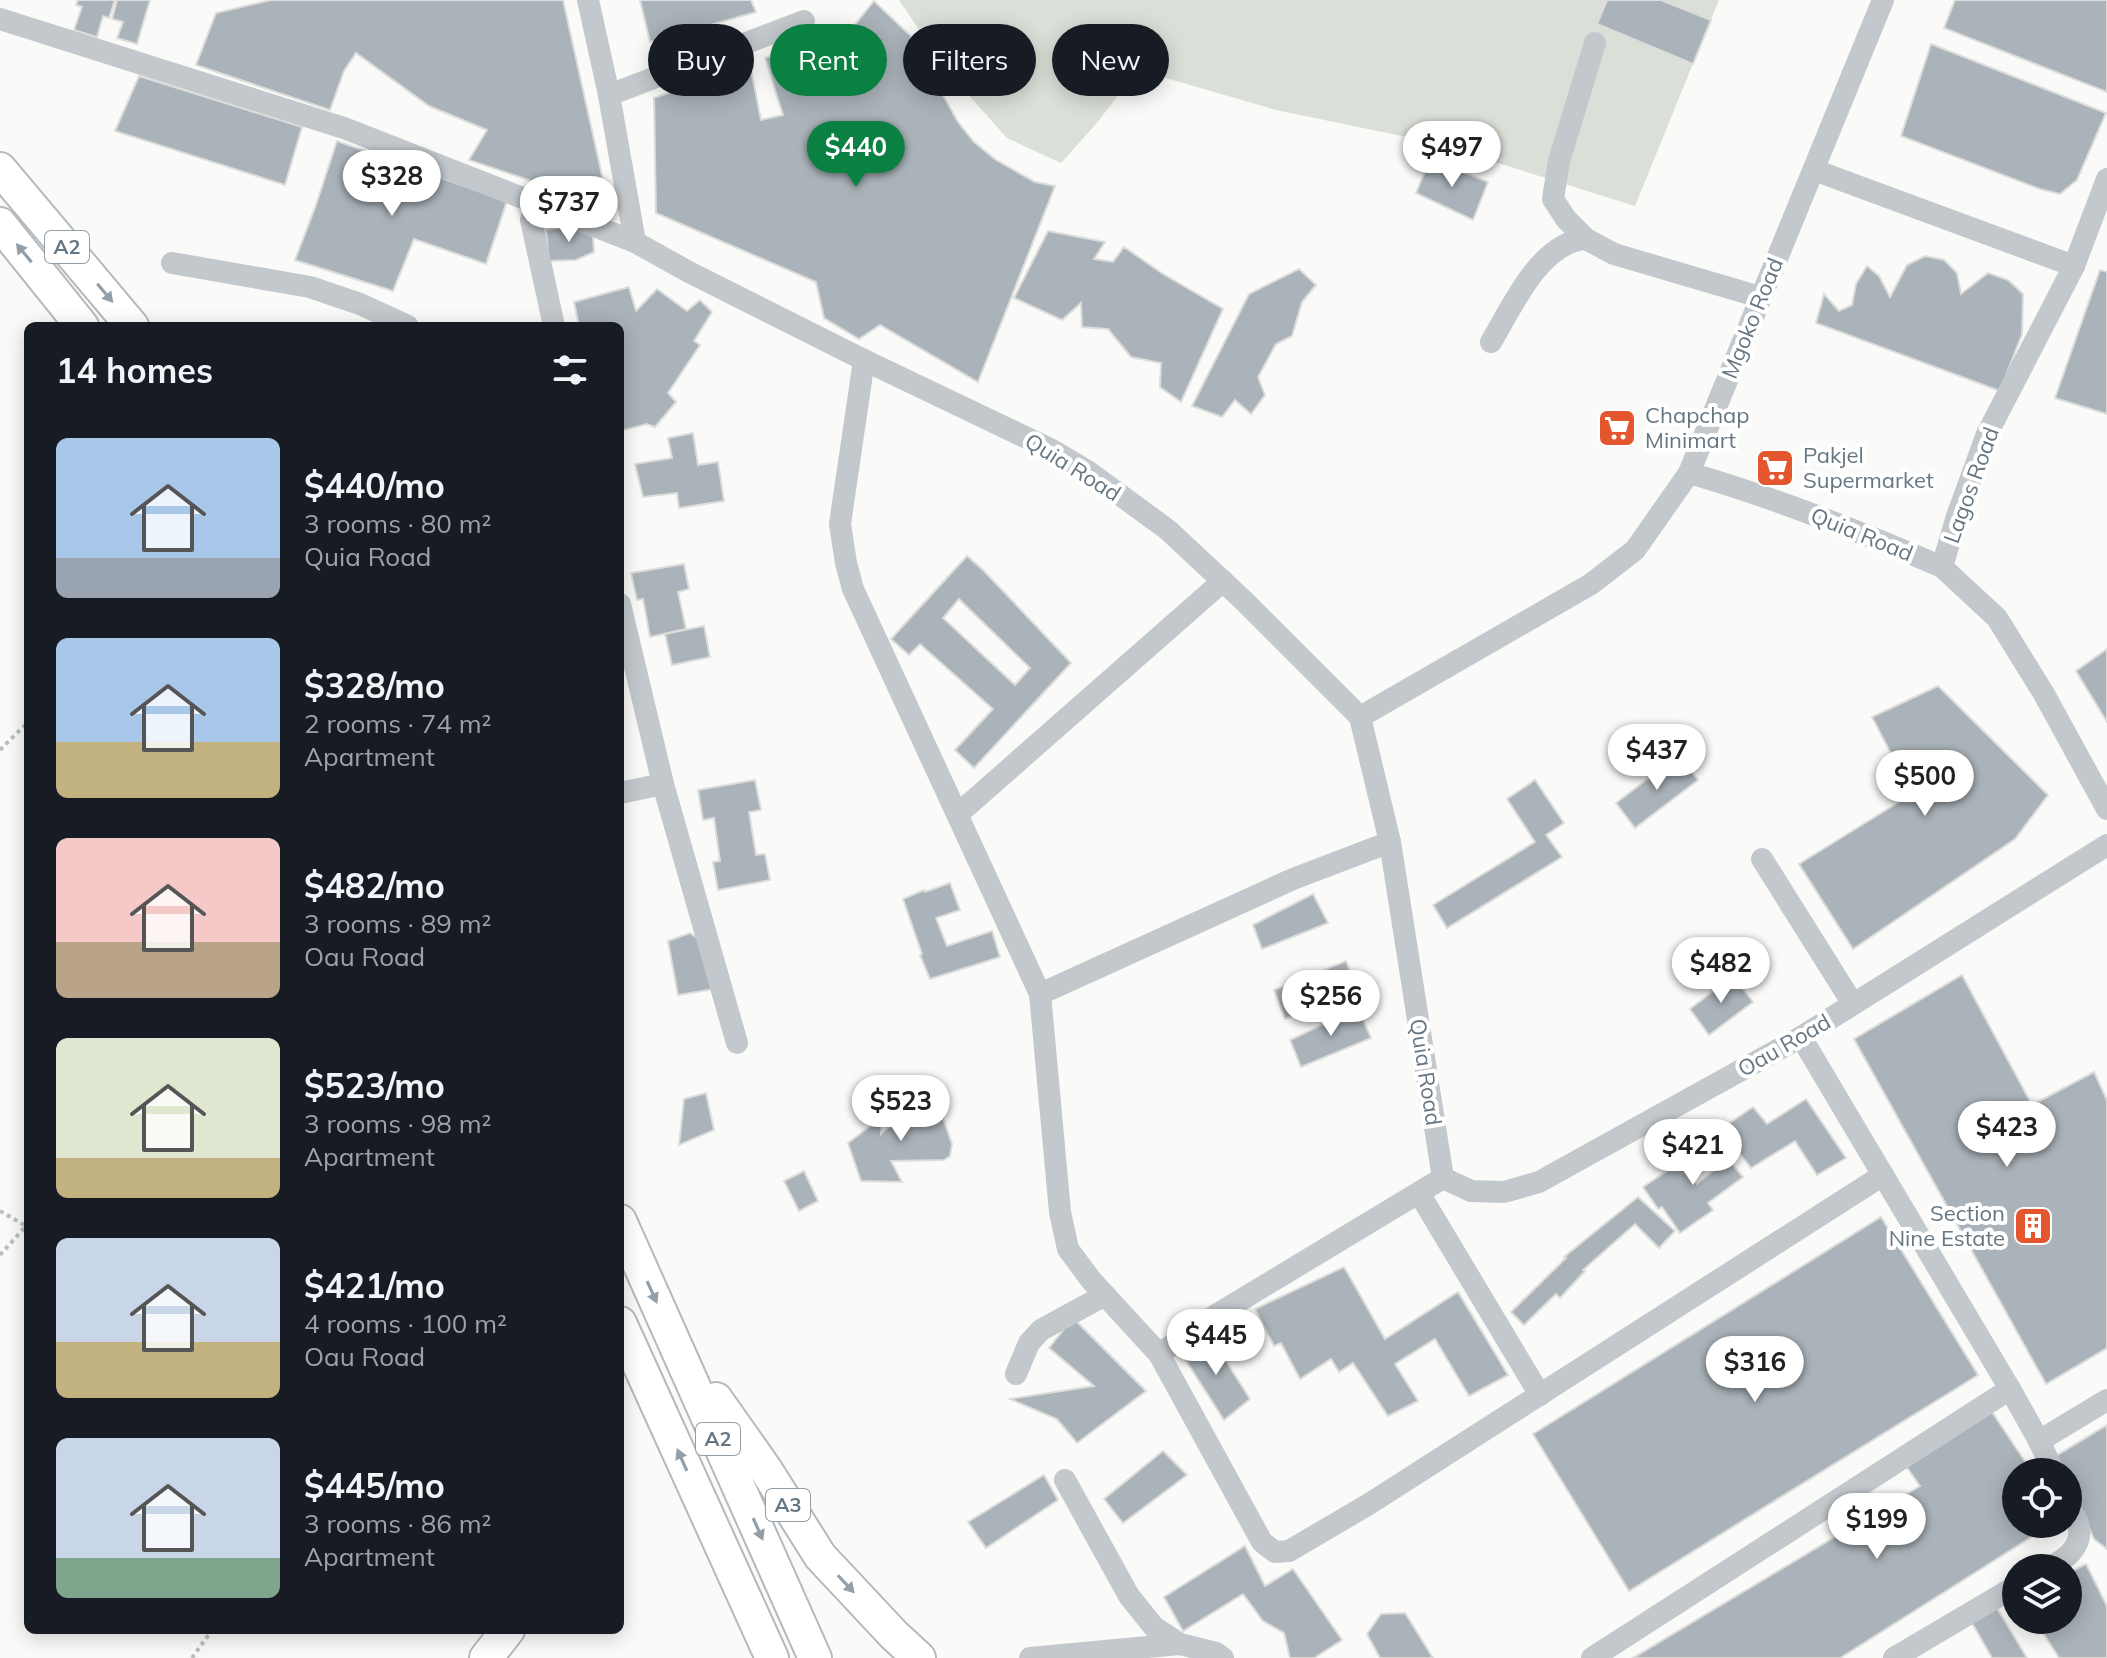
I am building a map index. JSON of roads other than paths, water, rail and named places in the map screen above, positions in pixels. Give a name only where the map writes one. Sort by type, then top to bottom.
[{"type":"highway","name":"A2","points":[[0,169],[129,322]]},
{"type":"highway","name":"A2","points":[[0,224],[79,322]]},
{"type":"highway","name":"A2","points":[[624,1230],[815,1658]]},
{"type":"highway","name":"A2","points":[[624,1332],[772,1658]]},
{"type":"highway","name":"A3","points":[[673,1338],[766,1470],[820,1556],[919,1658]]},
{"type":"highway","points":[[486,1658],[505,1634]]},
{"type":"street","points":[[588,0],[609,95],[635,242]]},
{"type":"street","name":"Mgoko Road","points":[[1360,717],[1591,584],[1635,550],[1689,473],[1883,0]]},
{"type":"street","name":"Quia Road","points":[[0,19],[344,128],[635,242],[864,360],[1052,450],[1168,530],[1360,717],[1390,842],[1443,1178]]},
{"type":"street","points":[[609,95],[804,21]]},
{"type":"street","points":[[1595,43],[1559,161],[1553,199],[1566,219],[1586,239],[1614,254],[1760,297]]},
{"type":"street","points":[[1814,170],[2074,266]]},
{"type":"street","name":"Lagos Road","points":[[2107,179],[2074,266],[1987,434],[1942,567],[1997,618],[2051,706],[2107,809]]},
{"type":"street","points":[[536,204],[531,220],[553,322]]},
{"type":"street","points":[[1491,342],[1533,271],[1559,249],[1574,240],[1586,239]]},
{"type":"street","points":[[172,263],[310,287],[360,304],[399,322]]},
{"type":"street","points":[[864,360],[840,524],[846,563],[853,589],[1040,994],[1060,1212],[1068,1249],[1091,1280],[1159,1354],[1262,1542],[1275,1552],[1289,1551],[1369,1504],[1883,1175]]},
{"type":"street","name":"Quia Road","points":[[1689,473],[1817,514],[1942,567]]},
{"type":"street","points":[[958,814],[1223,581]]},
{"type":"street","points":[[624,621],[663,784],[737,1043]]},
{"type":"street","points":[[624,792],[663,784]]},
{"type":"street","points":[[1040,994],[1293,879],[1390,842]]},
{"type":"street","name":"Oau Road","points":[[1443,1178],[1471,1191],[1504,1192],[1539,1182],[1801,1037],[2107,845]]},
{"type":"street","points":[[1762,859],[1853,1004]]},
{"type":"street","points":[[1801,1037],[2010,1389],[2047,1458]]},
{"type":"street","points":[[1159,1354],[1216,1315],[1443,1178]]},
{"type":"street","points":[[1419,1193],[1540,1395]]},
{"type":"street","points":[[1016,1374],[1029,1343],[1041,1330],[1105,1295]]},
{"type":"street","points":[[1592,1658],[2010,1389]]},
{"type":"street","points":[[2039,1441],[2107,1400]]},
{"type":"street","points":[[1065,1480],[1129,1596],[1154,1627],[1180,1644],[1216,1653],[1223,1658]]},
{"type":"street","points":[[1894,1658],[2002,1594]]},
{"type":"street","points":[[1030,1658],[1180,1644]]},
{"type":"place","name":"Chapchap Minimart","points":[[1617,428]]},
{"type":"place","name":"Pakjel Supermarket","points":[[1775,468]]},
{"type":"place","name":"Section Nine Estate","points":[[2033,1226]]}]
